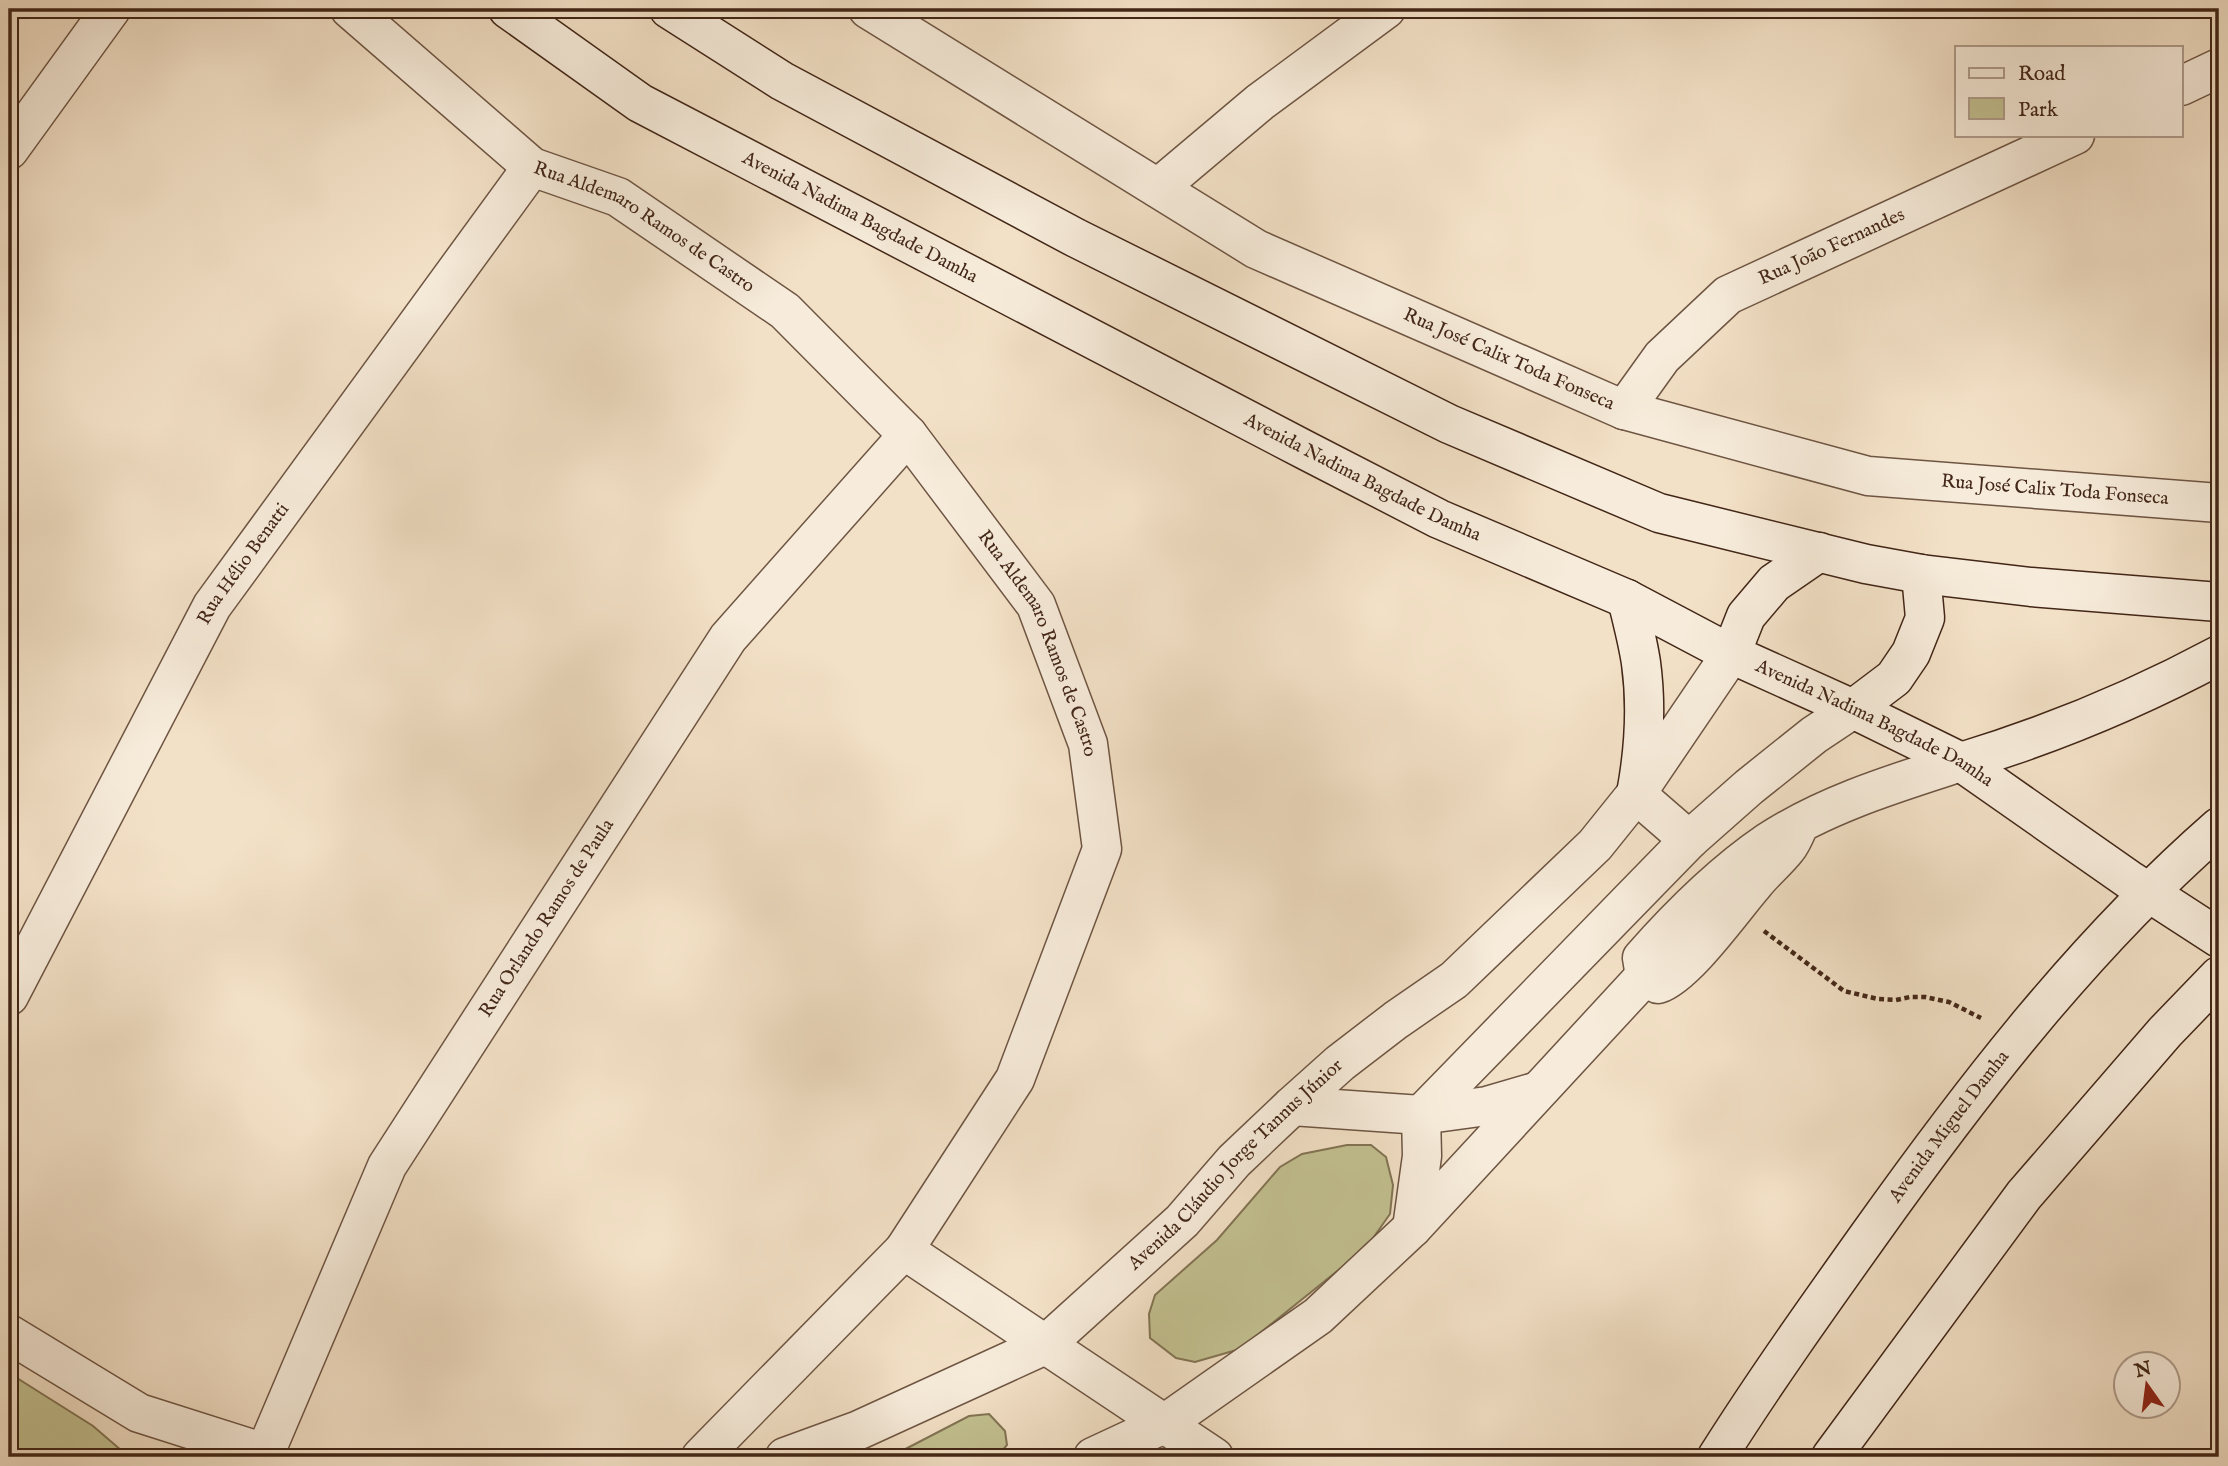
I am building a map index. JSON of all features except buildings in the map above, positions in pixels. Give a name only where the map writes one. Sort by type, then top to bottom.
[{"type":"street","points":[[9,150],[111,9]]},
{"type":"street","name":"Rua Aldemaro Ramos de Castro","points":[[351,9],[532,167],[618,197],[785,311],[908,435],[1036,605],[1088,744],[1102,849],[1015,1079],[904,1250],[701,1457]]},
{"type":"street","name":"Avenida Nadima Bagdade Damha","points":[[509,9],[652,109],[1439,519],[1627,599],[1731,654],[1961,762],[2219,938]]},
{"type":"street","points":[[669,9],[782,81],[1063,232],[1449,424],[1659,513],[1921,574],[2031,587],[2219,601]]},
{"type":"street","name":"Rua José Calix Toda Fonseca","points":[[868,9],[1256,248],[1624,410],[1868,476],[2219,503]]},
{"type":"street","points":[[1158,188],[1260,102],[1386,9]]},
{"type":"street","points":[[2182,86],[2219,68]]},
{"type":"street","name":"Rua João Fernandes","points":[[1624,410],[1662,357],[1728,295],[2073,136]]},
{"type":"street","name":"Rua Hélio Benatti","points":[[9,996],[212,606],[532,167]]},
{"type":"street","name":"Rua Orlando Ramos de Paula","points":[[270,1456],[387,1166],[728,638],[908,435]]},
{"type":"street","points":[[1731,654],[1746,616],[1774,583],[1819,552]]},
{"type":"street","points":[[1412,1228],[1422,1156],[1422,1115],[1689,840],[1749,787],[1894,678],[1911,653],[1926,618],[1921,574]]},
{"type":"street","points":[[1627,599],[1641,664],[1644,710],[1643,755],[1636,794],[1689,840]]},
{"type":"street","name":"Avenida Cláudio Jorge Tannus Júnior","points":[[785,1457],[859,1430],[1045,1345],[1182,1221],[1234,1161],[1292,1107],[1349,1056],[1454,981],[1595,845],[1636,794],[1731,654]]},
{"type":"street","points":[[1800,824],[1788,848],[1683,967],[1667,981],[1658,984],[1645,976],[1642,958],[1676,920],[1747,858],[1800,824],[1836,806],[2012,747],[2126,702],[2219,655]]},
{"type":"street","name":"Avenida Miguel Damha","points":[[1717,1457],[1766,1379],[1930,1149],[2056,991],[2150,892],[2219,827]]},
{"type":"street","points":[[1093,1457],[1164,1424],[1318,1315],[1412,1228],[1645,976]]},
{"type":"street","points":[[1831,1457],[2024,1195],[2157,1041],[2219,976]]},
{"type":"street","points":[[1292,1107],[1422,1115],[1487,1106],[1537,1091]]},
{"type":"street","points":[[904,1250],[1214,1457]]},
{"type":"street","points":[[9,1334],[139,1413],[270,1456]]},
{"type":"path","points":[[1734,910],[1844,991],[1878,999],[1925,997],[1949,1002],[2020,1038]]},
{"type":"green space","points":[[1347,1145],[1371,1145],[1386,1157],[1393,1185],[1390,1214],[1366,1248],[1240,1349],[1195,1362],[1176,1358],[1150,1338],[1149,1314],[1155,1295],[1217,1240],[1280,1167],[1302,1154]]},
{"type":"green space","points":[[9,1373],[93,1426],[129,1457],[9,1457]]},
{"type":"green space","points":[[989,1414],[1005,1431],[1007,1445],[997,1457],[890,1457],[969,1416]]}]
